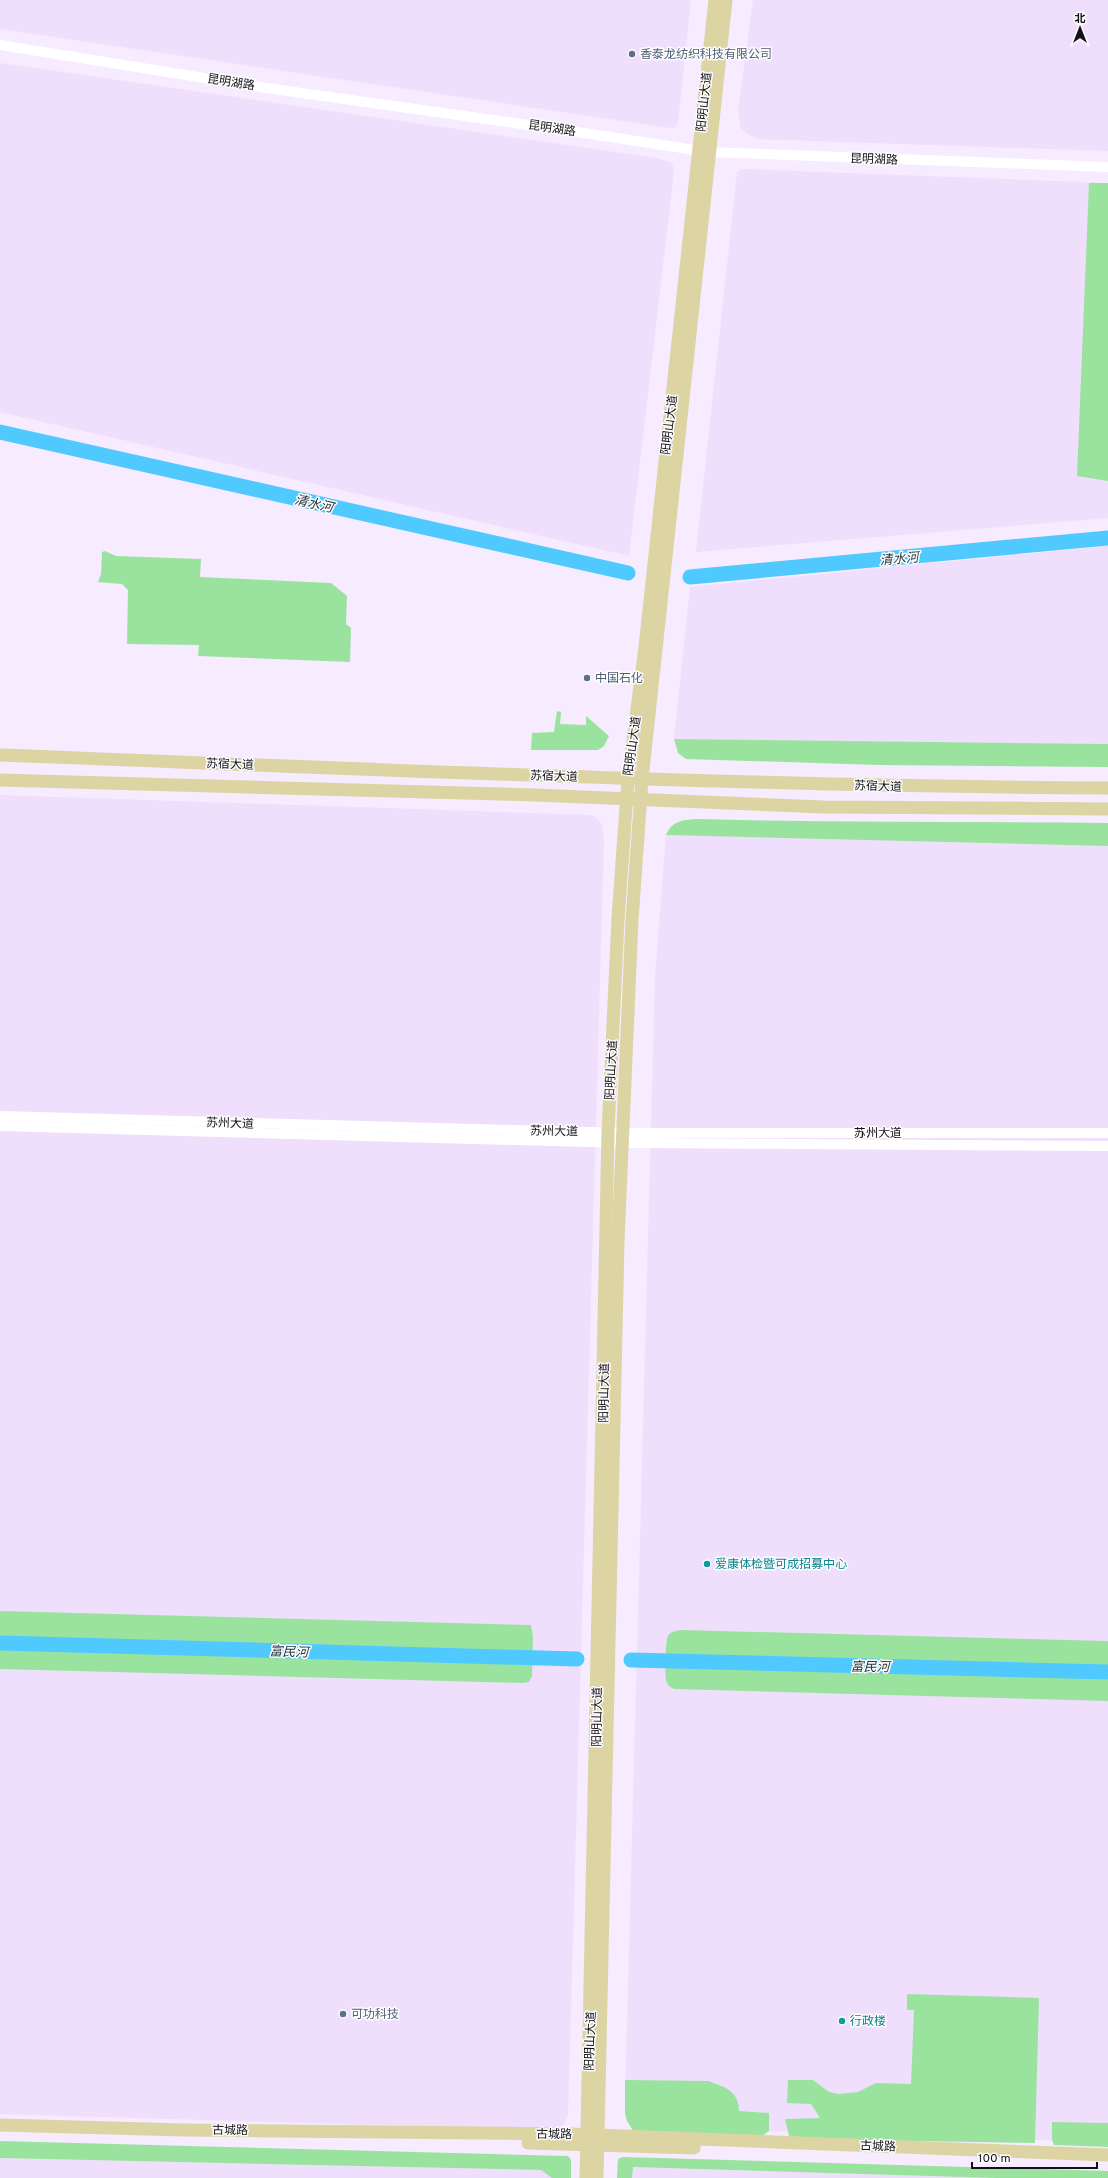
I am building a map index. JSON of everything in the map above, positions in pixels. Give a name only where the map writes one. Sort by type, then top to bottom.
[{"type":"main road","name":"阳明山大道","points":[[592,2140],[623,1138],[632,920],[640,800],[657,656],[703,152],[715,0]]},
{"type":"main road","name":"阳明山大道","points":[[592,2140],[608,1137],[618,919],[628,779],[645,647],[703,152],[726,0]]},
{"type":"main road","name":"苏宿大道","points":[[0,755],[628,779],[896,787],[1108,788]]},
{"type":"main road","name":"苏宿大道","points":[[0,780],[534,795],[823,807],[1108,809]]},
{"type":"main road","name":"古城路","points":[[0,2125],[1108,2155]]},
{"type":"main road","name":"古城路","points":[[0,2130],[592,2140],[1108,2162]]},
{"type":"main road","points":[[586,2178],[592,2140]]},
{"type":"main road","points":[[592,2140],[597,2178]]},
{"type":"street","name":"昆明湖路","points":[[0,45],[266,88],[571,130],[703,152],[1108,167]]},
{"type":"street","name":"苏州大道","points":[[0,1116],[623,1138],[1108,1146]]},
{"type":"street","name":"苏州大道","points":[[0,1126],[608,1137]]},
{"type":"street","name":"苏州大道","points":[[623,1138],[1108,1133]]},
{"type":"shaded area","points":[[0,0],[691,0],[678,123],[676,127],[670,128],[0,29]]},
{"type":"shaded area","points":[[753,0],[1108,0],[1108,151],[758,139],[748,134],[741,128],[738,111]]},
{"type":"shaded area","points":[[0,63],[656,158],[672,163],[674,171],[629,556],[0,412]]},
{"type":"shaded area","points":[[743,169],[1108,183],[1108,518],[696,552],[737,172]]},
{"type":"shaded area","points":[[1108,546],[1108,744],[674,739],[690,587]]},
{"type":"shaded area","points":[[0,795],[589,815],[595,817],[601,823],[604,838],[568,2115],[564,2124],[556,2128],[547,2130],[0,2114]]},
{"type":"shaded area","points":[[666,835],[1108,846],[1108,2142],[633,2127],[627,2121],[625,2101],[655,977]]},
{"type":"shaded area","points":[[0,2158],[541,2170],[552,2178],[0,2178]]},
{"type":"shaded area","points":[[633,2167],[996,2178],[632,2178]]},
{"type":"green space","points":[[1089,183],[1108,183],[1108,481],[1077,476]]},
{"type":"green space","points":[[105,551],[116,556],[201,559],[200,577],[331,583],[347,596],[346,624],[351,628],[350,662],[198,656],[199,645],[127,644],[128,590],[122,584],[98,582],[101,574],[102,552]]},
{"type":"green space","points":[[557,711],[561,712],[560,724],[586,725],[586,716],[609,736],[604,746],[598,750],[531,750],[532,733],[554,732]]},
{"type":"green space","points":[[674,739],[1108,744],[1108,767],[880,765],[686,759],[678,753]]},
{"type":"green space","points":[[686,820],[1108,823],[1108,846],[666,835],[668,830],[674,824]]},
{"type":"green space","points":[[0,1611],[531,1625],[533,1638],[532,1676],[529,1682],[523,1683],[0,1669]]},
{"type":"green space","points":[[681,1630],[1108,1641],[1108,1701],[674,1689],[669,1686],[666,1680],[666,1645],[669,1634]]},
{"type":"green space","points":[[907,1994],[1039,1998],[1035,2143],[794,2139],[789,2136],[785,2119],[820,2118],[811,2104],[787,2103],[788,2080],[813,2080],[829,2092],[839,2094],[858,2092],[876,2083],[911,2084],[914,2010],[907,2010]]},
{"type":"green space","points":[[625,2080],[708,2081],[714,2083],[734,2094],[737,2099],[739,2111],[769,2113],[769,2131],[760,2137],[634,2132],[627,2121],[625,2113]]},
{"type":"green space","points":[[1052,2122],[1108,2123],[1108,2147],[1054,2145],[1052,2140]]},
{"type":"green space","points":[[0,2141],[568,2156],[571,2160],[571,2178],[552,2178],[541,2170],[0,2158]]},
{"type":"green space","points":[[623,2157],[1108,2171],[1108,2178],[996,2178],[633,2167],[632,2178],[617,2178],[618,2159]]},
{"type":"waterway","name":"清水河","points":[[0,432],[628,573]]},
{"type":"waterway","name":"清水河","points":[[690,577],[1108,538]]},
{"type":"waterway","name":"富民河","points":[[0,1643],[577,1659]]},
{"type":"waterway","name":"富民河","points":[[631,1660],[1108,1672]]},
{"type":"place","name":"香泰龙纺织科技有限公司","points":[[632,54]]},
{"type":"place","name":"中国石化","points":[[587,678]]},
{"type":"place","name":"爱康体检暨可成招募中心","points":[[707,1564]]},
{"type":"place","name":"可功科技","points":[[343,2014]]},
{"type":"place","name":"行政楼","points":[[842,2021]]}]
